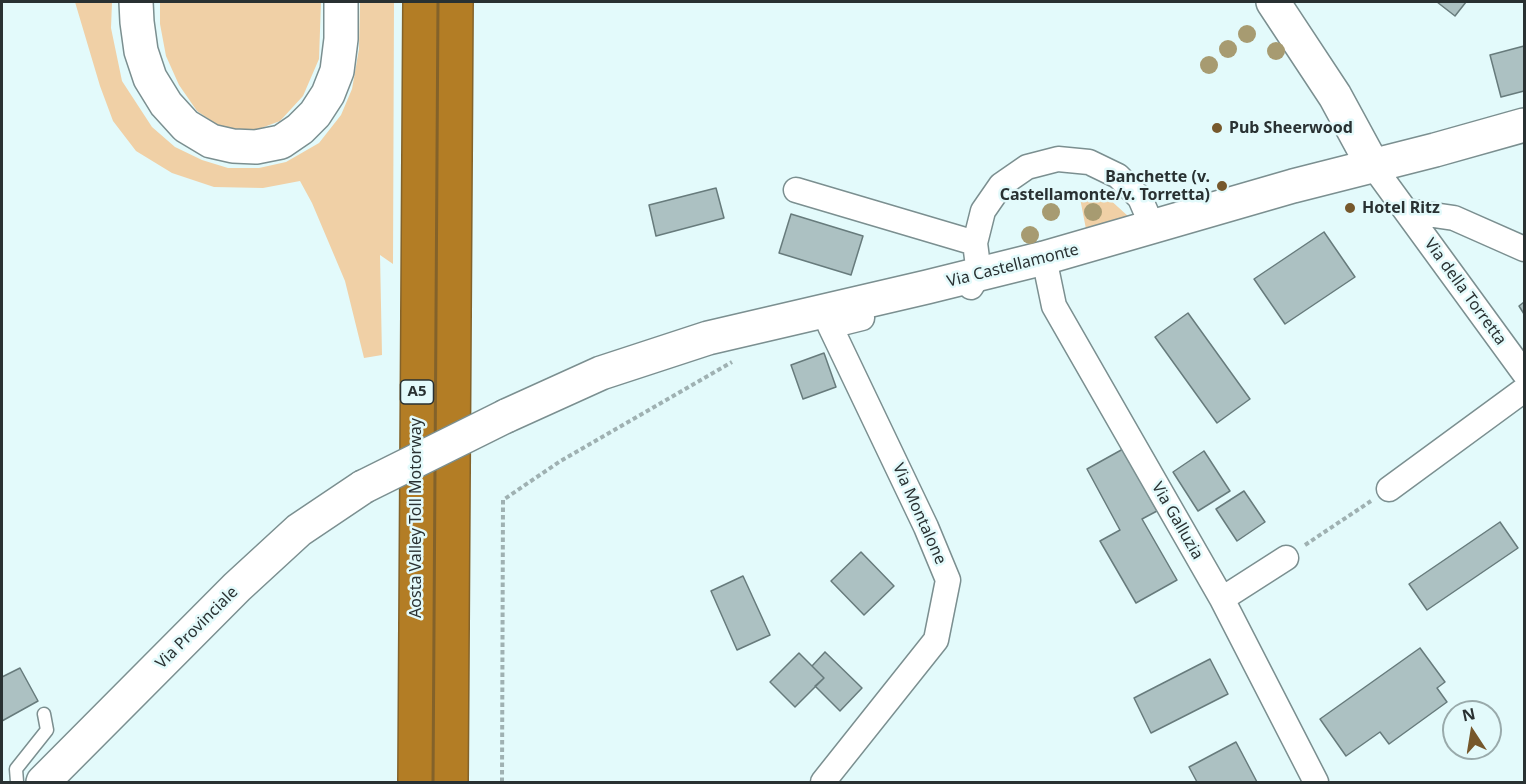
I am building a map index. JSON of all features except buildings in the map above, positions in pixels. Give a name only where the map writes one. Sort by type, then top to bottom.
[{"type":"highway","name":"Aosta Valley Toll Motorway","points":[[415,783],[420,2]]},
{"type":"highway","name":"A5","points":[[451,783],[456,2]]},
{"type":"main road","points":[[136,2],[141,51],[150,78],[166,104],[186,126],[211,141],[233,146],[256,147],[281,142],[300,129],[315,114],[328,94],[337,71],[341,2]]},
{"type":"main road","name":"Via della Torretta","points":[[1273,2],[1335,96],[1373,166]]},
{"type":"main road","name":"Via Castellamonte","points":[[363,487],[506,416],[602,373],[708,338],[1044,258],[1293,186],[1524,125]]},
{"type":"main road","name":"Via Provinciale","points":[[43,783],[237,587],[298,530],[363,487]]},
{"type":"street","points":[[979,274],[975,243],[983,212],[1001,185],[1027,167],[1058,159],[1089,162],[1118,176],[1140,198],[1153,228]]},
{"type":"street","name":"Via della Torretta","points":[[1373,166],[1524,373]]},
{"type":"street","points":[[796,190],[975,243]]},
{"type":"street","name":"Via della Torretta","points":[[1406,211],[1454,218],[1524,249]]},
{"type":"street","name":"Via Galluzia","points":[[1044,258],[1054,306],[1222,599],[1316,783]]},
{"type":"street","name":"Via Montalone","points":[[823,783],[936,640],[948,580],[926,527],[830,326],[967,294],[979,274]]},
{"type":"street","points":[[1389,489],[1524,390]]},
{"type":"street","points":[[1222,599],[1286,558]]},
{"type":"lane","points":[[17,783],[16,770],[47,730],[44,714]]},
{"type":"path","points":[[502,783],[503,500],[559,462],[739,358]]},
{"type":"path","points":[[1286,558],[1389,489]]},
{"type":"shaded area","points":[[75,2],[112,2],[111,28],[122,81],[152,127],[175,147],[202,160],[228,168],[259,168],[286,162],[319,143],[341,115],[352,89],[359,49],[360,2],[394,2],[393,264],[380,255],[382,355],[364,358],[345,281],[312,203],[300,181],[263,188],[214,187],[172,173],[136,151],[113,121]]},
{"type":"shaded area","points":[[160,2],[321,2],[319,59],[303,96],[280,121],[248,133],[222,128],[197,111],[179,85],[166,56],[160,24]]},
{"type":"shaded area","points":[[1085,190],[1107,197],[1129,217],[1086,229],[1079,193]]},
{"type":"place","name":"Pub Sheerwood","points":[[1217,128]]},
{"type":"place","name":"Banchette (v. Castellamonte/v. Torretta)","points":[[1222,186]]},
{"type":"place","name":"Hotel Ritz","points":[[1350,208]]}]
